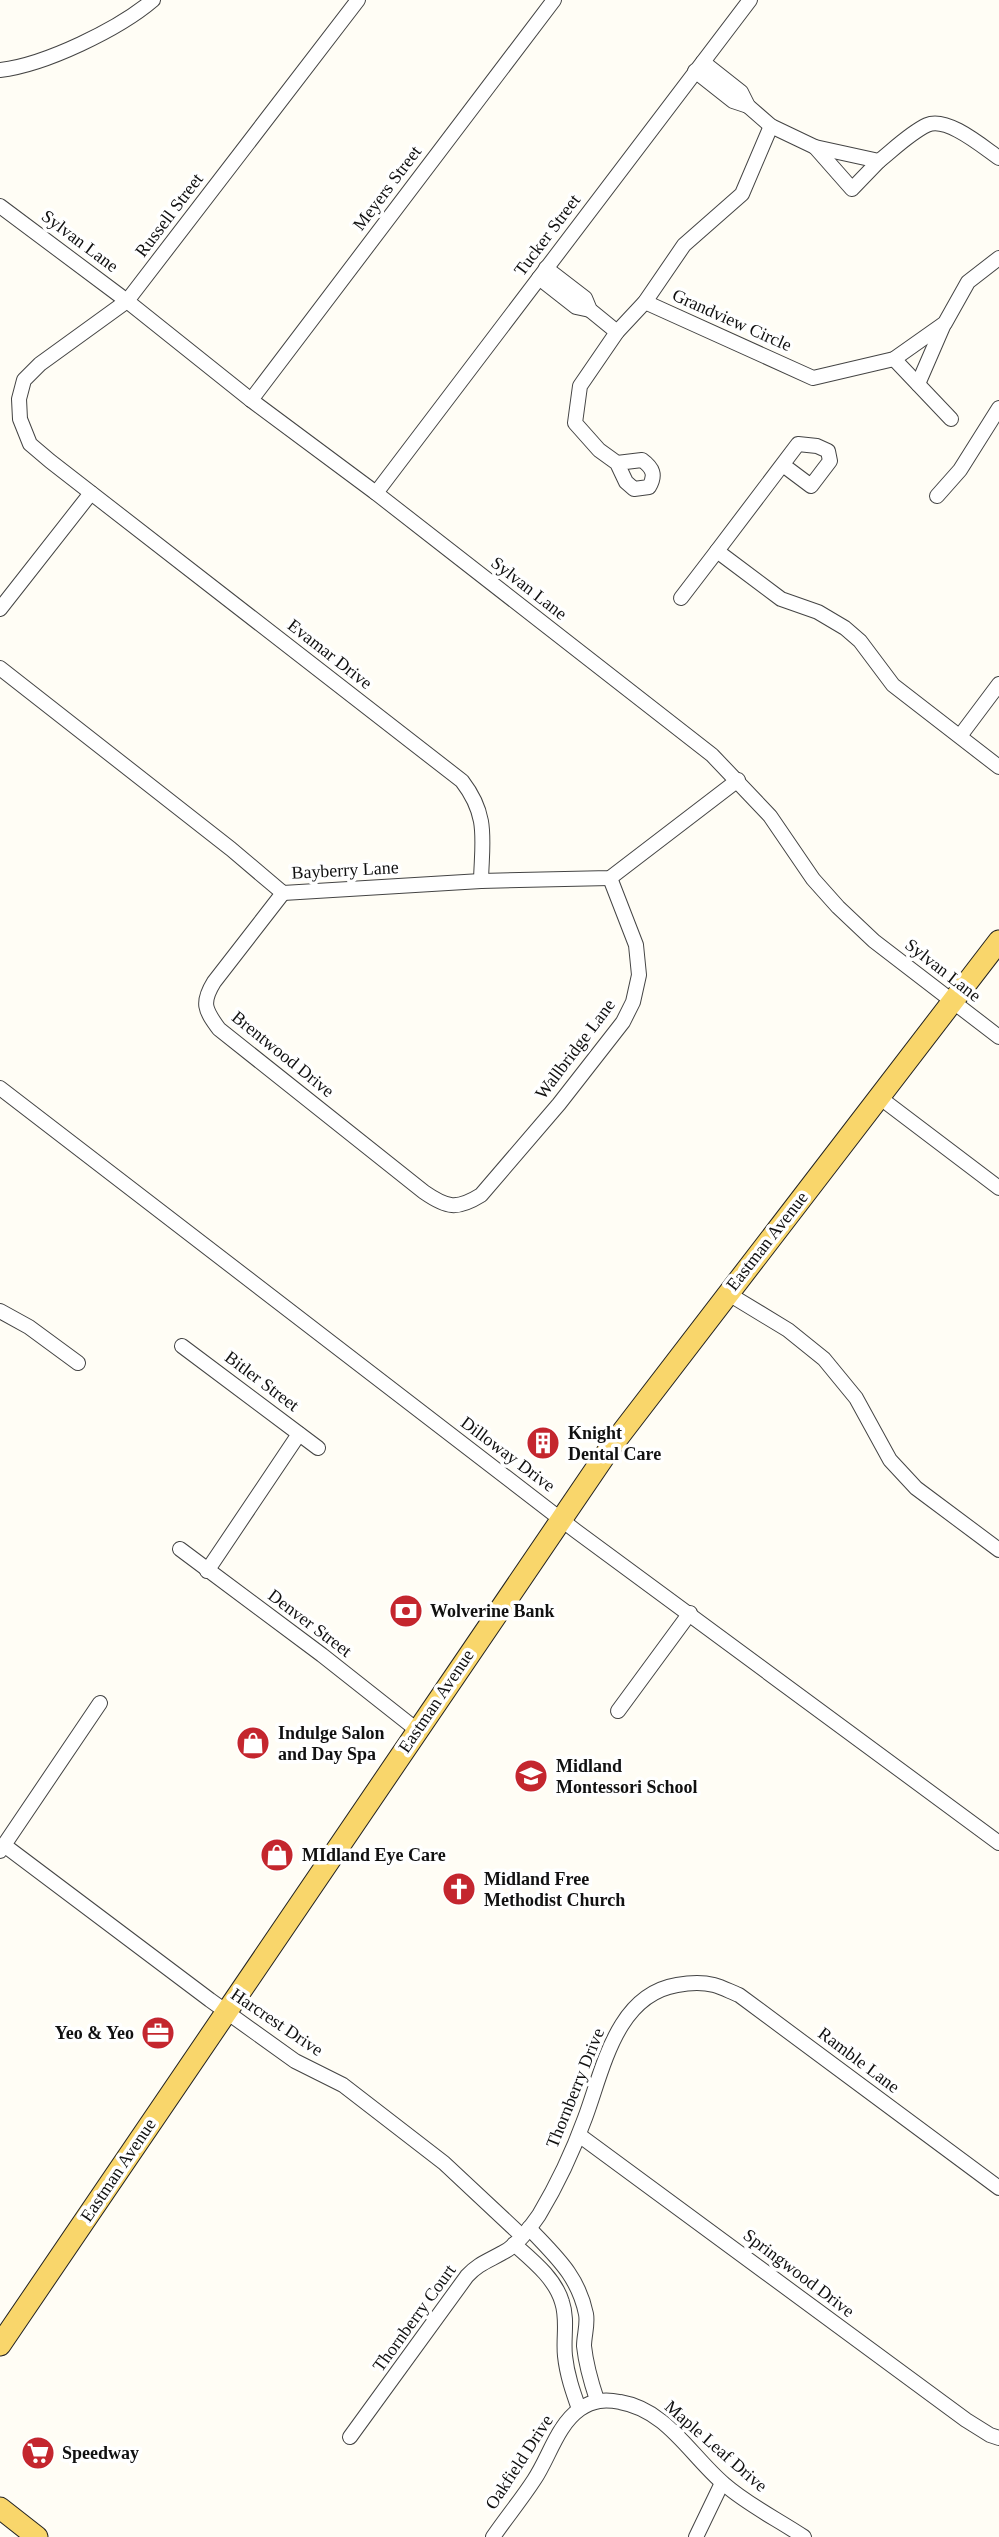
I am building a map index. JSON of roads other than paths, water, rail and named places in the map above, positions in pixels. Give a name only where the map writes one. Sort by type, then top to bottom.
[{"type":"main road","name":"Eastman Avenue","points":[[0,2345],[618,1437],[999,941]]},
{"type":"main road","points":[[0,2508],[37,2537]]},
{"type":"street","points":[[0,70],[29,64],[103,34],[133,17],[153,0]]},
{"type":"street","name":"Russell Street","points":[[91,493],[30,444],[20,419],[19,399],[24,380],[40,364],[127,301],[358,0]]},
{"type":"street","name":"Meyers Street","points":[[251,400],[554,0]]},
{"type":"street","name":"Tucker Street","points":[[376,493],[750,0]]},
{"type":"street","points":[[699,67],[741,92],[748,106],[771,126],[816,148],[879,161]]},
{"type":"street","points":[[816,148],[852,189],[879,161],[929,124],[946,125],[969,136],[999,158]]},
{"type":"street","name":"Grandview Circle","points":[[771,126],[742,194],[684,245],[645,302],[813,378],[894,359],[945,323]]},
{"type":"street","name":"Sylvan Lane","points":[[0,206],[127,301],[251,400],[376,493],[712,755],[770,816],[813,878],[838,907],[874,941],[999,1037]]},
{"type":"street","name":"Grandview Circle","points":[[918,384],[945,323],[968,282],[999,258]]},
{"type":"street","points":[[543,273],[584,298],[590,310],[617,332]]},
{"type":"street","points":[[617,463],[599,450],[575,423],[580,386],[617,332],[645,302]]},
{"type":"street","points":[[894,359],[951,419]]},
{"type":"street","points":[[937,496],[960,470],[999,408]]},
{"type":"street","points":[[681,598],[783,465]]},
{"type":"street","points":[[0,609],[91,493]]},
{"type":"street","name":"Evamar Drive","points":[[91,493],[462,781],[475,798],[482,819],[481,881]]},
{"type":"street","points":[[717,551],[781,599],[818,612],[845,628],[860,641],[892,685],[999,767]]},
{"type":"street","name":"Bayberry Lane","points":[[0,668],[211,833],[283,893],[481,881],[610,878]]},
{"type":"street","points":[[960,736],[999,684]]},
{"type":"street","points":[[610,878],[738,780]]},
{"type":"street","name":"Wallbridge Lane","points":[[454,1207],[481,1195],[623,1023],[633,1002],[639,975],[636,946],[610,878]]},
{"type":"street","name":"Brentwood Drive","points":[[283,893],[214,982],[205,997],[207,1014],[219,1029],[424,1192],[439,1203],[454,1207]]},
{"type":"street","name":"Dilloway Drive","points":[[0,1088],[561,1519],[999,1843]]},
{"type":"street","points":[[879,1097],[999,1188]]},
{"type":"street","points":[[727,1293],[788,1330],[824,1359],[856,1398],[890,1460],[899,1470],[916,1488],[999,1550]]},
{"type":"street","points":[[0,1311],[29,1326],[78,1363]]},
{"type":"street","name":"Bitler Street","points":[[182,1346],[318,1448]]},
{"type":"street","points":[[207,1571],[299,1434]]},
{"type":"street","name":"Denver Street","points":[[180,1549],[417,1730]]},
{"type":"street","points":[[618,1711],[690,1613]]},
{"type":"street","points":[[2,1848],[100,1703]]},
{"type":"street","name":"Harcrest Drive","points":[[2,1848],[295,2061],[343,2085],[444,2163],[522,2236]]},
{"type":"street","name":"Thornberry Drive","points":[[522,2236],[549,2196],[579,2135],[617,2033],[626,2017],[638,2003],[651,1994],[669,1986],[687,1983]]},
{"type":"street","name":"Ramble Lane","points":[[687,1983],[713,1984],[754,2005],[999,2188]]},
{"type":"street","name":"Springwood Drive","points":[[579,2135],[966,2420],[999,2438]]},
{"type":"street","points":[[522,2236],[569,2270],[579,2291],[587,2317],[584,2344],[588,2372],[597,2400]]},
{"type":"street","name":"Oakfield Drive","points":[[522,2236],[553,2283],[562,2302],[566,2329],[564,2354],[568,2378],[579,2409]]},
{"type":"street","name":"Thornberry Court","points":[[350,2437],[467,2276],[477,2266],[504,2253],[522,2236]]},
{"type":"street","name":"Oakfield Drive","points":[[493,2537],[534,2480],[566,2423],[579,2409],[597,2400]]},
{"type":"street","name":"Maple Leaf Drive","points":[[597,2400],[633,2404],[654,2416],[673,2431],[722,2483],[753,2506],[804,2537]]},
{"type":"street","points":[[696,2537],[722,2483]]},
{"type":"place","name":"Knight Dental Care","points":[[543,1443]]},
{"type":"place","name":"Wolverine Bank","points":[[406,1611]]},
{"type":"place","name":"Indulge Salon and Day Spa","points":[[253,1743]]},
{"type":"place","name":"Midland Montessori School","points":[[531,1776]]},
{"type":"place","name":"MIdland Eye Care","points":[[277,1855]]},
{"type":"place","name":"Midland Free Methodist Church","points":[[459,1889]]},
{"type":"place","name":"Yeo & Yeo","points":[[158,2033]]},
{"type":"place","name":"Speedway","points":[[38,2453]]}]
